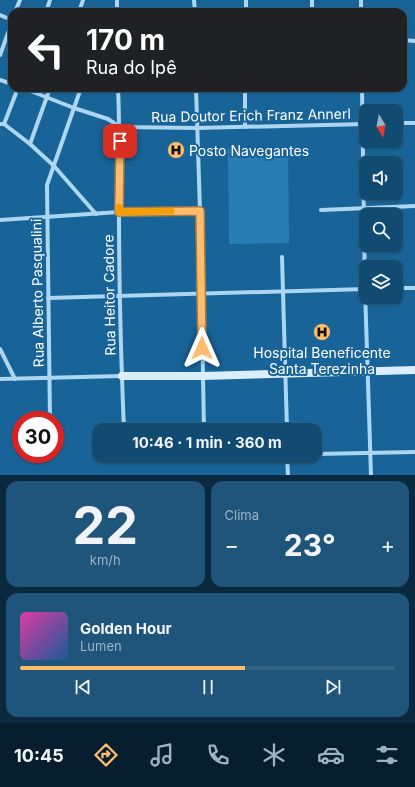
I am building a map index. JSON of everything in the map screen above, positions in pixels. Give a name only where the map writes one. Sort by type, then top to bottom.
[{"type":"street","points":[[0,55],[8,32]]},
{"type":"street","points":[[16,92],[2,124],[30,144],[54,166],[96,214]]},
{"type":"street","name":"Rua Doutor Erich Franz Annerl","points":[[33,92],[74,108],[108,119],[120,127],[197,128],[359,125]]},
{"type":"street","points":[[30,144],[48,92]]},
{"type":"street","name":"Rua Alberto Pasqualini","points":[[50,411],[47,185],[80,92]]},
{"type":"street","name":"Rua Heitor Cadore","points":[[118,92],[120,127],[120,296],[124,423]]},
{"type":"street","points":[[196,92],[202,293],[204,423]]},
{"type":"street","points":[[245,92],[245,127]]},
{"type":"street","points":[[362,92],[363,104]]},
{"type":"street","points":[[403,123],[415,122]]},
{"type":"street","points":[[364,148],[364,208]]},
{"type":"street","points":[[381,208],[415,206]]},
{"type":"street","points":[[321,210],[359,209]]},
{"type":"street","points":[[0,220],[119,212],[200,211]]},
{"type":"street","points":[[282,257],[287,423]]},
{"type":"street","points":[[403,288],[415,288]]},
{"type":"street","points":[[48,298],[359,289]]},
{"type":"street","points":[[366,304],[371,475]]},
{"type":"street","points":[[0,349],[15,379]]},
{"type":"street","points":[[0,379],[202,376],[415,370]]},
{"type":"street","points":[[322,454],[415,452]]},
{"type":"street","points":[[287,463],[288,475]]},
{"type":"shaded area","points":[[288,148],[289,243],[229,244],[228,149]]},
{"type":"slow traffic","points":[[119,207],[119,212],[171,211]]},
{"type":"place","name":"Posto Navegantes","points":[[176,150]]},
{"type":"place","name":"Hospital Beneficente Santa Terezinha","points":[[322,332]]},
{"type":"route","points":[[120,141],[119,212],[200,211],[202,348]]}]
